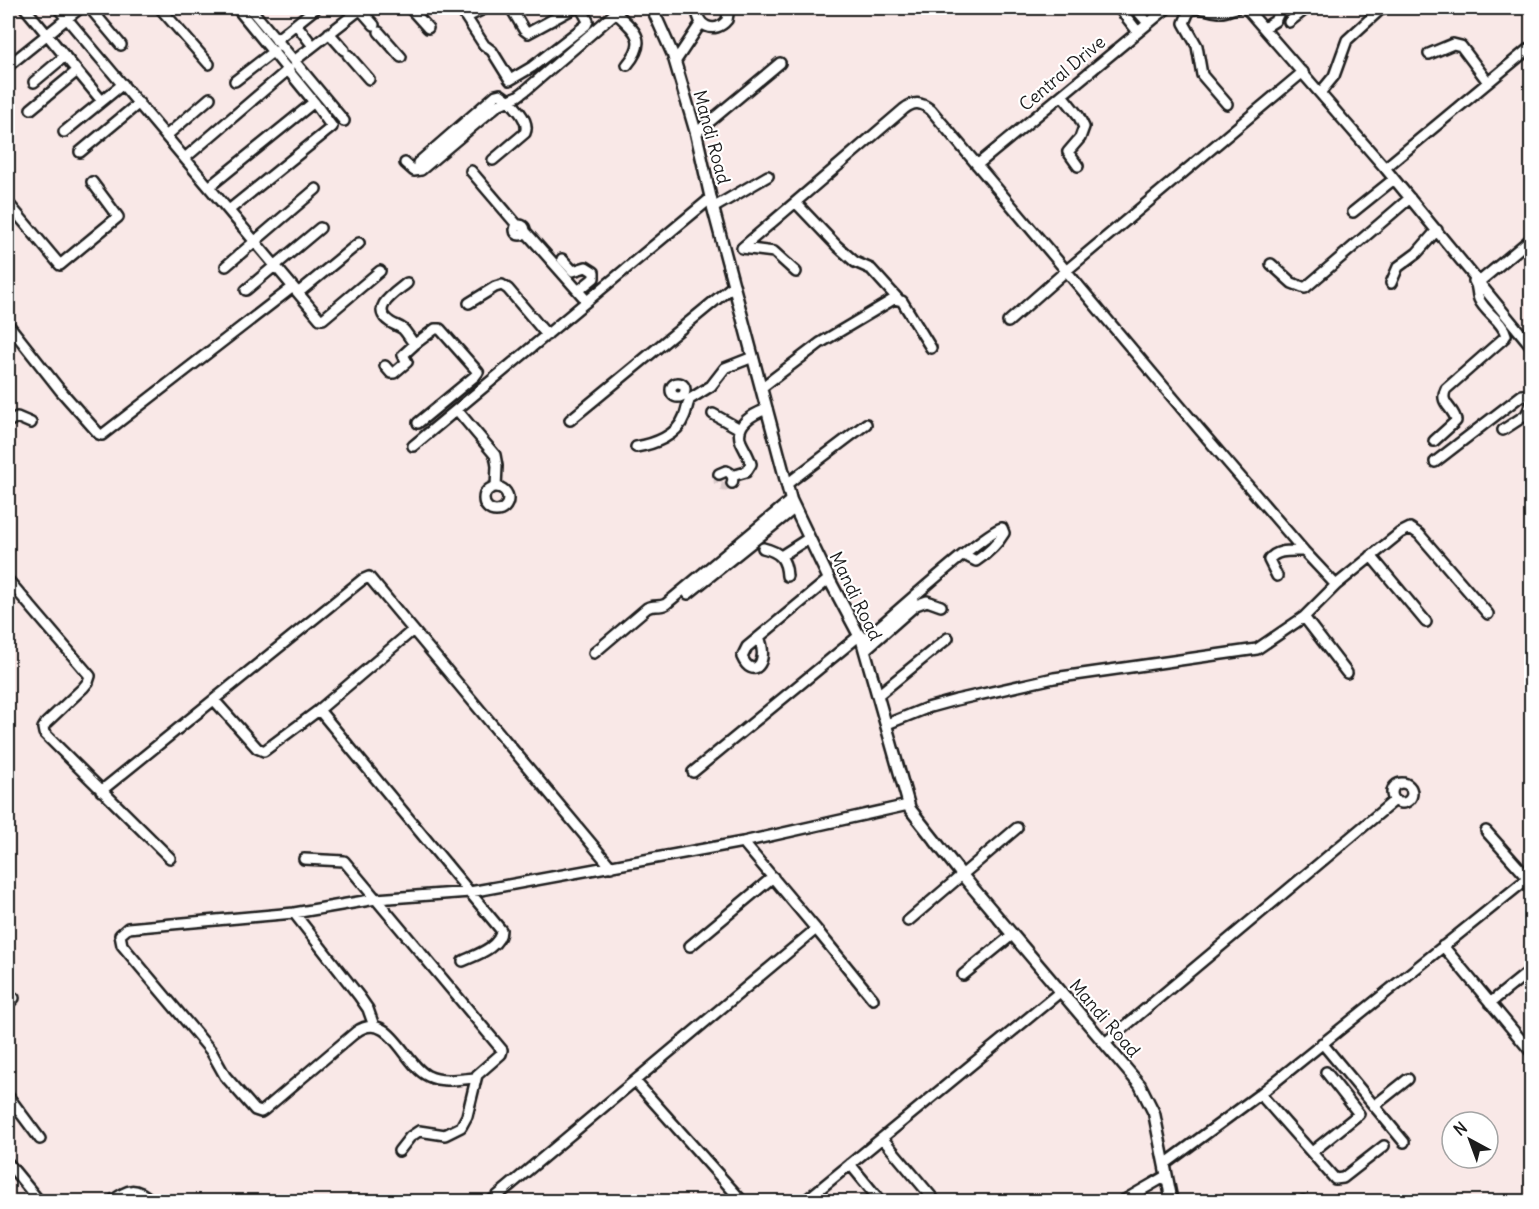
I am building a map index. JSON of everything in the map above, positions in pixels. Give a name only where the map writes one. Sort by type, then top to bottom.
[{"type":"street","points":[[24,8],[102,101]]},
{"type":"street","points":[[58,8],[321,320],[380,271]]},
{"type":"street","points":[[8,66],[80,8]]},
{"type":"street","points":[[90,8],[121,45]]},
{"type":"street","points":[[160,8],[209,64]]},
{"type":"street","points":[[237,8],[274,51],[292,65],[344,121]]},
{"type":"street","points":[[229,210],[332,128],[276,40],[250,8]]},
{"type":"street","points":[[184,158],[313,46],[361,8],[401,57]]},
{"type":"street","points":[[410,8],[428,28]]},
{"type":"street","points":[[460,8],[482,42],[493,52],[510,80],[532,67],[586,26],[588,21],[580,8]]},
{"type":"street","points":[[467,17],[486,8]]},
{"type":"street","points":[[512,8],[528,33],[574,8]]},
{"type":"street","name":"Mandi Road","points":[[652,8],[675,62],[696,133],[712,203],[793,504],[862,642],[908,805],[962,875],[1140,1085],[1154,1113],[1172,1202]]},
{"type":"street","points":[[698,8],[701,22],[710,28],[720,27],[727,20],[729,8]]},
{"type":"street","points":[[1119,8],[1138,32]]},
{"type":"street","points":[[1135,8],[1148,23]]},
{"type":"street","name":"Central Drive","points":[[977,165],[1167,8]]},
{"type":"street","points":[[1227,104],[1202,75],[1197,46],[1184,23],[1189,11],[1194,8],[1218,12],[1236,8]]},
{"type":"street","points":[[1246,8],[1386,168],[1532,347]]},
{"type":"street","points":[[1264,28],[1275,21],[1281,8]]},
{"type":"street","points":[[1289,22],[1307,8]]},
{"type":"street","points":[[1320,93],[1334,76],[1347,40],[1382,8]]},
{"type":"street","points":[[276,40],[312,9]]},
{"type":"street","points":[[405,163],[414,171],[421,170],[498,105],[526,90],[619,10],[638,36],[637,52],[627,65]]},
{"type":"street","points":[[675,62],[701,22]]},
{"type":"street","points":[[296,24],[313,46]]},
{"type":"street","points":[[329,33],[369,79]]},
{"type":"street","points":[[1429,54],[1453,44],[1461,46],[1488,82]]},
{"type":"street","points":[[1386,168],[1532,46]]},
{"type":"street","points":[[235,81],[274,51]]},
{"type":"street","points":[[34,82],[65,56]]},
{"type":"street","points":[[696,133],[780,63]]},
{"type":"street","points":[[31,109],[77,71]]},
{"type":"street","points":[[1008,322],[1303,72]]},
{"type":"street","points":[[64,132],[123,84]]},
{"type":"street","points":[[418,163],[496,95],[500,94],[526,122],[527,128],[525,134],[493,160]]},
{"type":"street","points":[[1062,95],[1078,115],[1084,128],[1080,138],[1068,152],[1078,166]]},
{"type":"street","points":[[166,136],[210,98]]},
{"type":"street","points":[[209,187],[315,102]]},
{"type":"street","points":[[796,272],[774,252],[742,248],[904,109],[919,103],[931,110],[1304,551],[1336,585]]},
{"type":"street","points":[[80,152],[139,104]]},
{"type":"street","points":[[471,171],[587,301]]},
{"type":"street","points":[[413,446],[587,301],[712,203],[768,176]]},
{"type":"street","points":[[1353,212],[1394,179]]},
{"type":"street","points":[[8,203],[60,265],[118,217],[92,182]]},
{"type":"street","points":[[226,266],[316,189]]},
{"type":"street","points":[[1271,264],[1292,283],[1305,288],[1410,198]]},
{"type":"street","points":[[796,203],[855,262],[871,269],[908,309],[931,348]]},
{"type":"street","points":[[246,290],[320,228]]},
{"type":"street","points":[[1391,284],[1398,267],[1417,254],[1437,230]]},
{"type":"street","points":[[1479,282],[1532,238]]},
{"type":"street","points":[[8,324],[60,390],[102,435],[359,243]]},
{"type":"street","points":[[562,259],[573,271],[586,267],[594,272],[594,278],[578,291]]},
{"type":"street","points":[[1434,441],[1456,421],[1442,397],[1446,389],[1506,335],[1504,329],[1479,300],[1478,287],[1467,272],[1468,268]]},
{"type":"street","points":[[407,283],[385,301],[381,312],[389,322],[402,328],[415,344]]},
{"type":"street","points":[[469,303],[502,285],[548,334]]},
{"type":"street","points":[[570,420],[734,285]]},
{"type":"street","points":[[761,388],[829,337],[871,311],[898,299]]},
{"type":"street","points":[[385,366],[391,373],[398,370],[407,362],[402,355],[435,329],[440,329],[478,372],[418,423]]},
{"type":"street","points":[[636,447],[656,443],[671,433],[684,419],[687,396],[711,386],[725,368],[753,357]]},
{"type":"street","points":[[1435,462],[1522,395],[1531,398],[1526,415],[1503,430]]},
{"type":"street","points":[[719,474],[726,471],[732,479],[746,472],[751,464],[740,440],[740,429],[747,419],[767,409]]},
{"type":"street","points":[[434,410],[444,421]]},
{"type":"street","points":[[457,410],[495,455],[496,487]]},
{"type":"street","points":[[713,414],[740,429]]},
{"type":"street","points":[[8,422],[17,417],[31,423]]},
{"type":"street","points":[[787,484],[866,424]]},
{"type":"street","points":[[688,594],[793,504]]},
{"type":"street","points":[[594,653],[647,608],[661,607],[666,604],[793,504]]},
{"type":"street","points":[[887,724],[927,708],[956,700],[1054,678],[1251,651],[1264,646],[1304,617],[1336,585],[1371,556],[1400,533],[1413,529],[1488,614]]},
{"type":"street","points":[[781,556],[809,538]]},
{"type":"street","points":[[763,548],[777,552],[781,556],[788,576]]},
{"type":"street","points":[[1277,576],[1269,560],[1273,555],[1280,552],[1304,551]]},
{"type":"street","points":[[693,772],[862,642],[964,555]]},
{"type":"street","points":[[1371,556],[1426,622]]},
{"type":"street","points":[[101,791],[367,577],[372,580],[611,867]]},
{"type":"street","points":[[759,637],[829,579]]},
{"type":"street","points":[[8,580],[89,673],[88,682],[45,723],[44,733],[170,858]]},
{"type":"street","points":[[862,642],[916,605],[927,601],[941,606]]},
{"type":"street","points":[[1304,617],[1347,673]]},
{"type":"street","points":[[214,700],[262,751],[268,749],[319,710],[413,630]]},
{"type":"street","points":[[878,694],[948,638]]},
{"type":"street","points":[[319,710],[497,924],[501,934],[500,939],[463,962]]},
{"type":"street","points":[[1105,1043],[1395,800]]},
{"type":"street","points":[[476,1078],[441,1080],[427,1076],[388,1033],[374,1026],[365,1026],[264,1110],[261,1112],[255,1110],[225,1076],[210,1051],[122,945],[120,934],[128,928],[294,914],[376,899],[470,892],[743,842],[908,805]]},
{"type":"street","points":[[908,921],[1017,828]]},
{"type":"street","points":[[1165,1164],[1260,1094],[1530,876],[1486,831]]},
{"type":"street","points":[[743,842],[873,999]]},
{"type":"street","points":[[304,859],[342,860],[501,1048],[501,1054],[476,1078],[467,1116],[461,1127],[445,1135],[419,1131],[410,1137],[399,1151]]},
{"type":"street","points":[[690,946],[773,877]]},
{"type":"street","points":[[294,914],[359,996],[368,1009],[374,1026]]},
{"type":"street","points":[[490,1202],[816,929]]},
{"type":"street","points":[[963,975],[1012,935]]},
{"type":"street","points":[[1443,946],[1532,1053]]},
{"type":"street","points":[[1490,1003],[1526,974],[1532,974]]},
{"type":"street","points":[[804,1202],[1060,992]]},
{"type":"street","points":[[1322,1043],[1404,1142]]},
{"type":"street","points":[[1312,1152],[1359,1114],[1326,1072]]},
{"type":"street","points":[[1374,1106],[1408,1079]]},
{"type":"street","points":[[635,1081],[743,1202]]},
{"type":"street","points":[[1260,1094],[1335,1179],[1343,1178],[1384,1146]]},
{"type":"street","points":[[8,1096],[40,1139]]},
{"type":"street","points":[[882,1138],[936,1202]]},
{"type":"street","points":[[8,1162],[40,1202]]},
{"type":"street","points":[[850,1164],[881,1202]]},
{"type":"street","points":[[1121,1202],[1166,1176]]},
{"type":"street","points":[[111,1202],[130,1190],[139,1191],[152,1201]]},
{"type":"tunnel","points":[[719,474],[720,486],[725,487],[732,483]]}]
